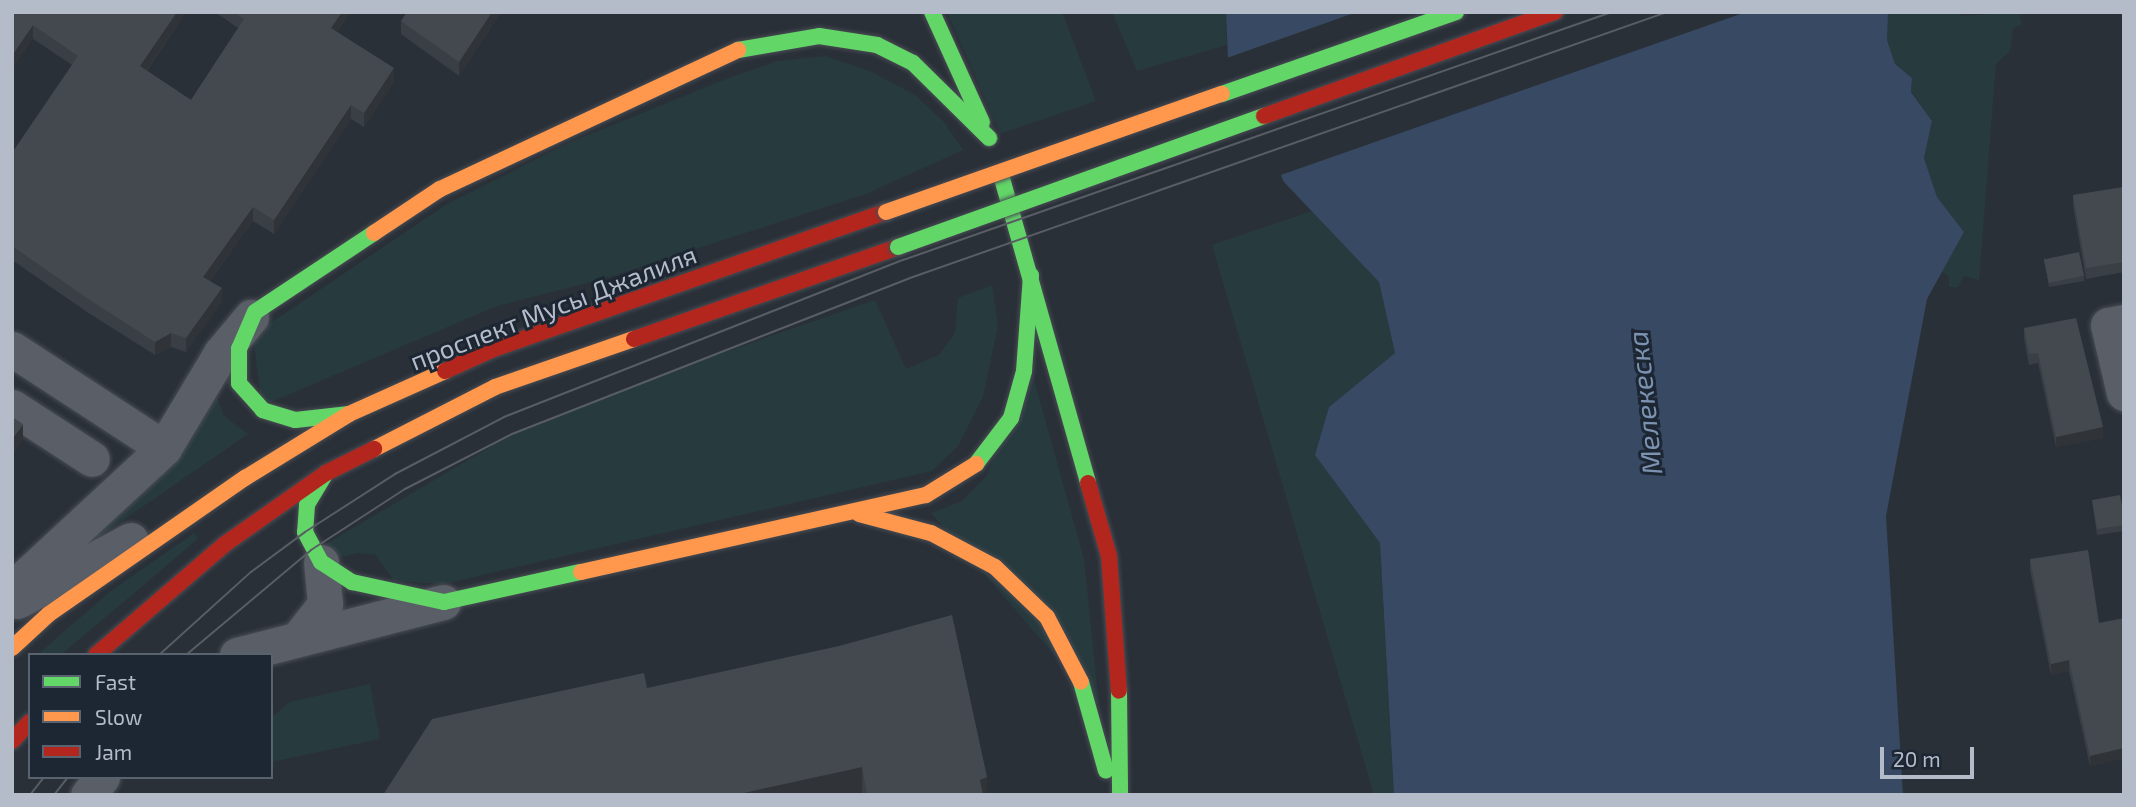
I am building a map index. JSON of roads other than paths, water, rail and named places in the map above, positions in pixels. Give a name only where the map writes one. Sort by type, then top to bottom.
[{"type":"main road","points":[[932,12],[989,138],[1031,275],[1109,556],[1119,643],[1120,795]]},
{"type":"main road","name":"проспект Мусы Джалиля","points":[[12,648],[50,614],[245,478],[349,414],[491,351],[1456,12]]},
{"type":"main road","name":"проспект Мусы Джалиля","points":[[98,653],[225,544],[326,473],[495,387],[898,247],[1555,12]]},
{"type":"main road","points":[[733,51],[759,28]]},
{"type":"main road","points":[[349,414],[295,420],[263,410],[239,383],[239,349],[255,312],[440,189],[733,51],[819,36],[877,44],[913,63],[989,138]]},
{"type":"main road","points":[[326,473],[307,505],[305,532],[311,550],[321,562],[352,582],[444,602],[858,514],[926,495],[958,479],[987,455],[1011,418],[1024,371],[1031,275]]},
{"type":"main road","points":[[858,514],[931,533],[995,567],[1047,617],[1078,673],[1099,737],[1110,795]]},
{"type":"main road","points":[[12,741],[28,724]]},
{"type":"street","points":[[12,589],[164,449],[221,353],[255,312]]},
{"type":"street","points":[[2116,323],[2124,393]]},
{"type":"street","points":[[12,349],[164,449]]},
{"type":"street","points":[[12,407],[92,459]]},
{"type":"street","points":[[12,604],[245,478]]},
{"type":"street","points":[[300,636],[325,604],[321,562]]},
{"type":"street","points":[[244,653],[300,636],[444,602]]},
{"type":"street","points":[[88,795],[100,779]]},
{"type":"water","name":"Мелекеска","points":[[1226,12],[1888,12],[1887,40],[1895,64],[1912,78],[1911,92],[1932,121],[1924,158],[1937,197],[1964,232],[1927,299],[1886,516],[1903,795],[1394,795],[1380,543],[1315,455],[1329,407],[1395,353],[1379,282],[1284,182],[1228,58]]},
{"type":"tram line","points":[[161,653],[251,572],[305,532],[395,474],[504,417],[903,260],[1612,12]]},
{"type":"tram line","points":[[188,653],[311,550],[405,489],[512,434],[910,278],[1667,12]]},
{"type":"tram line","points":[[30,795],[42,779]]},
{"type":"tram line","points":[[54,795],[66,779]]}]
